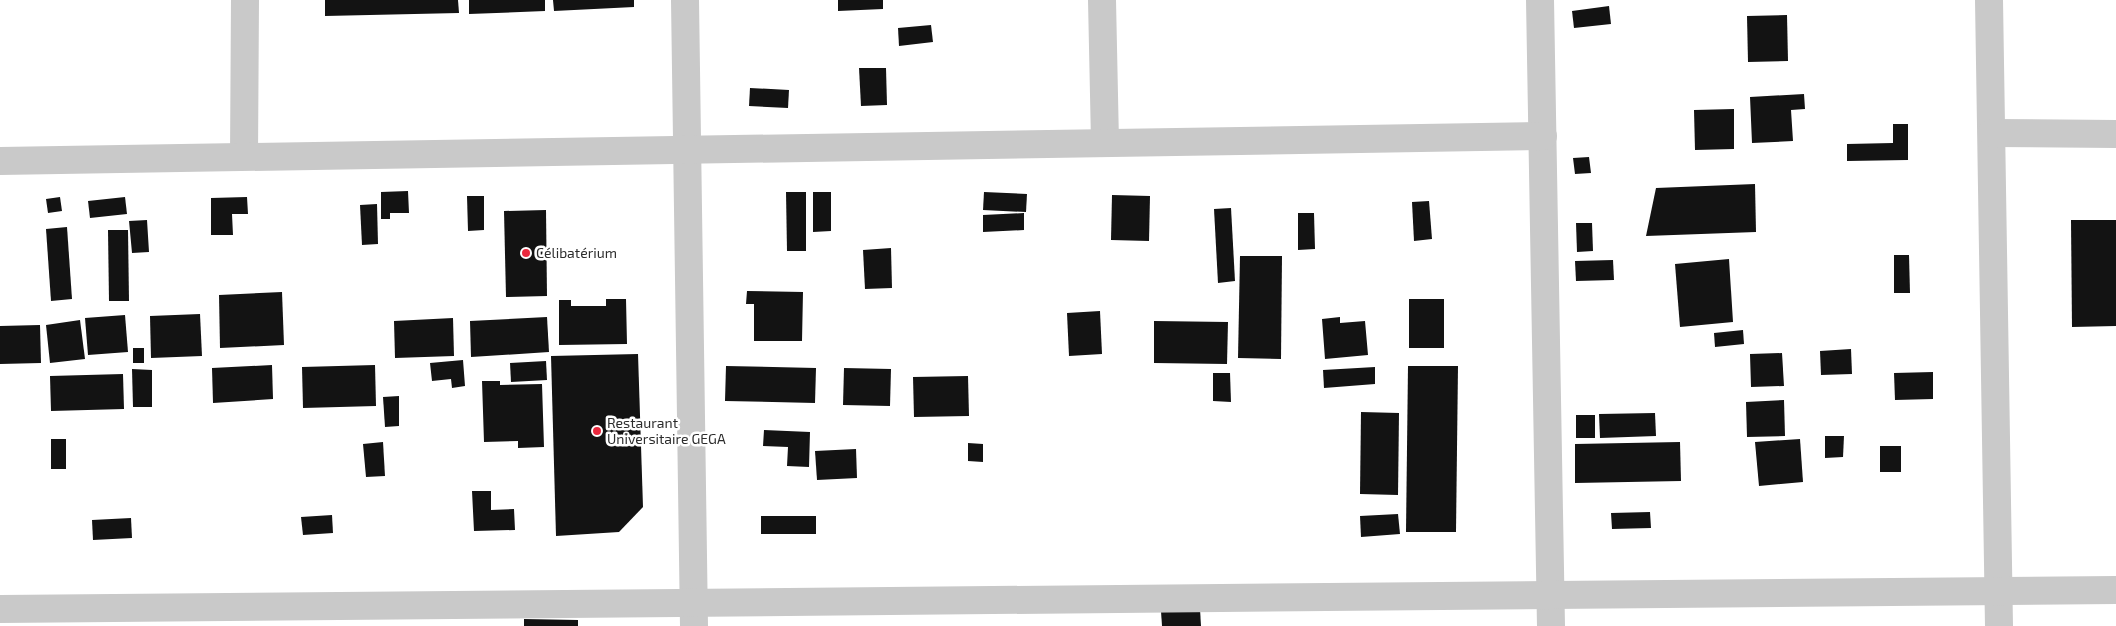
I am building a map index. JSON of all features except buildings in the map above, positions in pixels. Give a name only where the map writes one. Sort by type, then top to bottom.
[{"type":"street","points":[[244,156],[245,0]]},
{"type":"street","points":[[685,0],[694,614]]},
{"type":"street","points":[[1102,0],[1106,142]]},
{"type":"street","points":[[1540,0],[1551,626]]},
{"type":"street","points":[[1989,0],[2000,626]]},
{"type":"street","points":[[1992,133],[2116,134]]},
{"type":"street","points":[[0,160],[1543,136]]},
{"type":"street","points":[[0,609],[694,614],[1550,595],[2116,590]]},
{"type":"place","name":"Célibatérium","points":[[526,253]]},
{"type":"place","name":"Restaurant Universitaire GEGA","points":[[597,431]]}]
